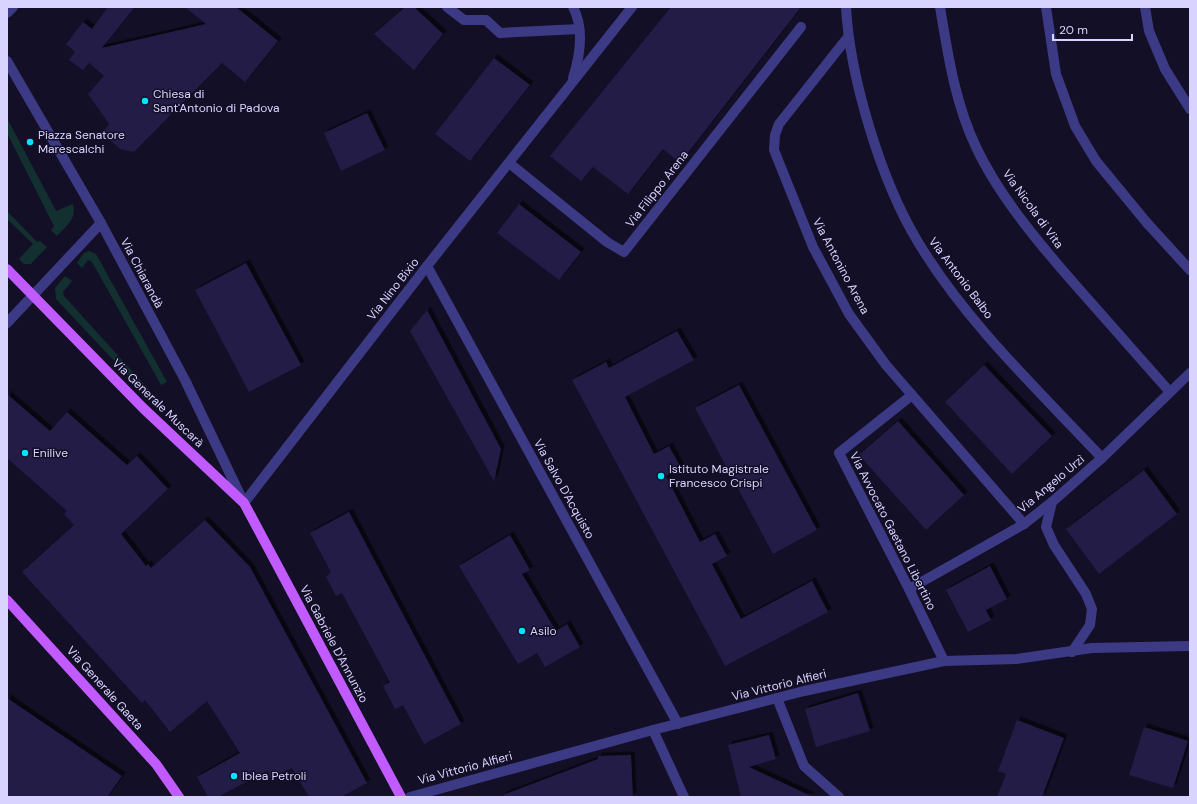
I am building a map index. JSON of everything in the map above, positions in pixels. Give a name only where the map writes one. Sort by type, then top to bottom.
[{"type":"main road","name":"Via Generale Muscarà","points":[[7,269],[143,408],[244,503]]},
{"type":"main road","name":"Via Gabriele D'Annunzio","points":[[244,503],[401,797]]},
{"type":"main road","name":"Via Generale Gaeta","points":[[7,600],[156,764],[179,797]]},
{"type":"street","points":[[7,13],[12,7]]},
{"type":"street","points":[[447,7],[464,20],[486,20],[500,33],[579,29]]},
{"type":"street","points":[[565,92],[578,64],[579,29],[573,7]]},
{"type":"street","points":[[565,92],[632,7]]},
{"type":"street","name":"Via Antonio Balbo","points":[[846,7],[848,37],[870,128],[894,194],[917,242],[951,291],[997,346],[1102,458]]},
{"type":"street","name":"Via Nicola di Vita","points":[[940,7],[949,65],[960,105],[976,148],[1023,222],[1052,258],[1169,391]]},
{"type":"street","points":[[1046,7],[1056,74],[1075,126],[1096,161],[1147,223],[1190,270]]},
{"type":"street","points":[[1145,7],[1149,32],[1165,69],[1190,109]]},
{"type":"street","name":"Via Filippo Arena","points":[[509,163],[607,242],[624,252],[801,27]]},
{"type":"street","name":"Via Antonino Arena","points":[[848,37],[779,124],[775,135],[774,150],[813,247],[849,314],[886,365],[1024,524]]},
{"type":"street","name":"Via Chiarandà","points":[[7,60],[101,223],[185,380],[244,503]]},
{"type":"street","name":"Via Nino Bixio","points":[[244,503],[427,266],[565,92]]},
{"type":"street","points":[[7,324],[101,223]]},
{"type":"street","name":"Via Salvo D'Acquisto","points":[[427,266],[678,724]]},
{"type":"street","name":"Via Angelo Urzì","points":[[909,589],[1024,524],[1052,502],[1102,458],[1169,391],[1190,373]]},
{"type":"street","name":"Via Avvocato Gaetano Libertino","points":[[912,395],[839,453],[909,589],[944,662]]},
{"type":"street","points":[[1052,502],[1046,527],[1054,545],[1086,594],[1092,609],[1090,625],[1072,652]]},
{"type":"street","name":"Via Vittorio Alfieri","points":[[410,797],[653,730],[777,698],[944,662],[1016,658],[1072,652],[1092,648],[1190,646]]},
{"type":"street","points":[[777,698],[804,766],[839,797]]},
{"type":"street","points":[[653,730],[684,797]]},
{"type":"green space","points":[[7,118],[56,211],[73,204],[74,214],[70,222],[57,236],[51,230],[54,226],[7,133]]},
{"type":"green space","points":[[7,211],[37,242],[40,241],[47,247],[31,264],[24,264],[19,259],[33,244],[7,219]]},
{"type":"green space","points":[[89,251],[96,254],[167,382],[161,385],[92,262],[88,260],[82,268],[77,263],[84,253]]},
{"type":"green space","points":[[65,276],[72,281],[63,292],[64,296],[151,392],[146,395],[56,299],[55,288]]},
{"type":"building","points":[[108,7],[135,7],[102,48],[206,24],[185,7],[236,7],[278,41],[245,82],[222,63],[134,152],[120,149],[102,133],[109,124],[88,94],[104,76],[89,63],[83,70],[69,60],[75,52],[66,44],[83,22],[92,29]]},
{"type":"building","points":[[405,7],[414,7],[443,34],[414,70],[374,34]]},
{"type":"building","points":[[671,7],[801,7],[680,163],[663,149],[628,194],[593,167],[581,181],[550,156]]},
{"type":"building","points":[[494,58],[530,85],[470,161],[435,134]]},
{"type":"building","points":[[367,113],[385,150],[341,171],[324,133]]},
{"type":"building","points":[[519,204],[581,252],[559,280],[497,233]]},
{"type":"building","points":[[246,263],[301,365],[249,392],[195,290]]},
{"type":"building","points":[[427,310],[501,449],[494,481],[410,331]]},
{"type":"building","points":[[677,331],[694,360],[625,397],[654,454],[669,446],[681,468],[666,476],[700,542],[715,534],[727,556],[712,564],[741,619],[812,581],[828,612],[725,666],[572,380],[606,362],[609,368]]},
{"type":"building","points":[[984,365],[1052,436],[1012,474],[945,402]]},
{"type":"building","points":[[739,385],[817,530],[773,554],[695,408]]},
{"type":"building","points":[[7,394],[50,431],[67,412],[127,465],[137,456],[168,489],[121,534],[146,566],[148,564],[151,568],[205,520],[250,567],[367,783],[341,797],[309,797],[292,768],[270,778],[268,770],[218,797],[208,797],[197,777],[240,753],[207,701],[170,732],[145,700],[142,703],[22,572],[74,525],[64,514],[67,511],[7,458]]},
{"type":"building","points":[[898,421],[964,495],[926,530],[859,455]]},
{"type":"building","points":[[1144,470],[1177,514],[1099,574],[1066,529]]},
{"type":"building","points":[[349,512],[461,724],[424,744],[403,705],[395,709],[383,686],[390,682],[342,593],[336,596],[326,577],[331,572],[310,533]]},
{"type":"building","points":[[510,535],[530,570],[522,574],[556,631],[567,624],[580,647],[545,667],[537,653],[518,664],[459,566]]},
{"type":"building","points":[[990,566],[1007,599],[986,610],[991,620],[968,632],[946,590]]},
{"type":"building","points":[[858,693],[870,731],[816,747],[805,709]]},
{"type":"building","points":[[7,698],[122,776],[107,797],[7,797]]},
{"type":"building","points":[[1017,720],[1064,738],[1042,797],[997,797],[1006,774],[998,771]]},
{"type":"building","points":[[1144,727],[1188,741],[1173,788],[1129,775]]},
{"type":"building","points":[[769,735],[776,759],[749,767],[813,797],[741,797],[728,745]]},
{"type":"building","points":[[631,755],[633,797],[504,797],[503,795],[598,759],[598,756]]},
{"type":"place","name":"Chiesa di Sant'Antonio di Padova","points":[[145,101]]},
{"type":"place","name":"Piazza Senatore Marescalchi","points":[[30,142]]},
{"type":"place","name":"Enilive","points":[[25,453]]},
{"type":"place","name":"Istituto Magistrale Francesco Crispi","points":[[661,476]]},
{"type":"place","name":"Asilo","points":[[522,631]]},
{"type":"place","name":"Iblea Petroli","points":[[234,776]]}]
